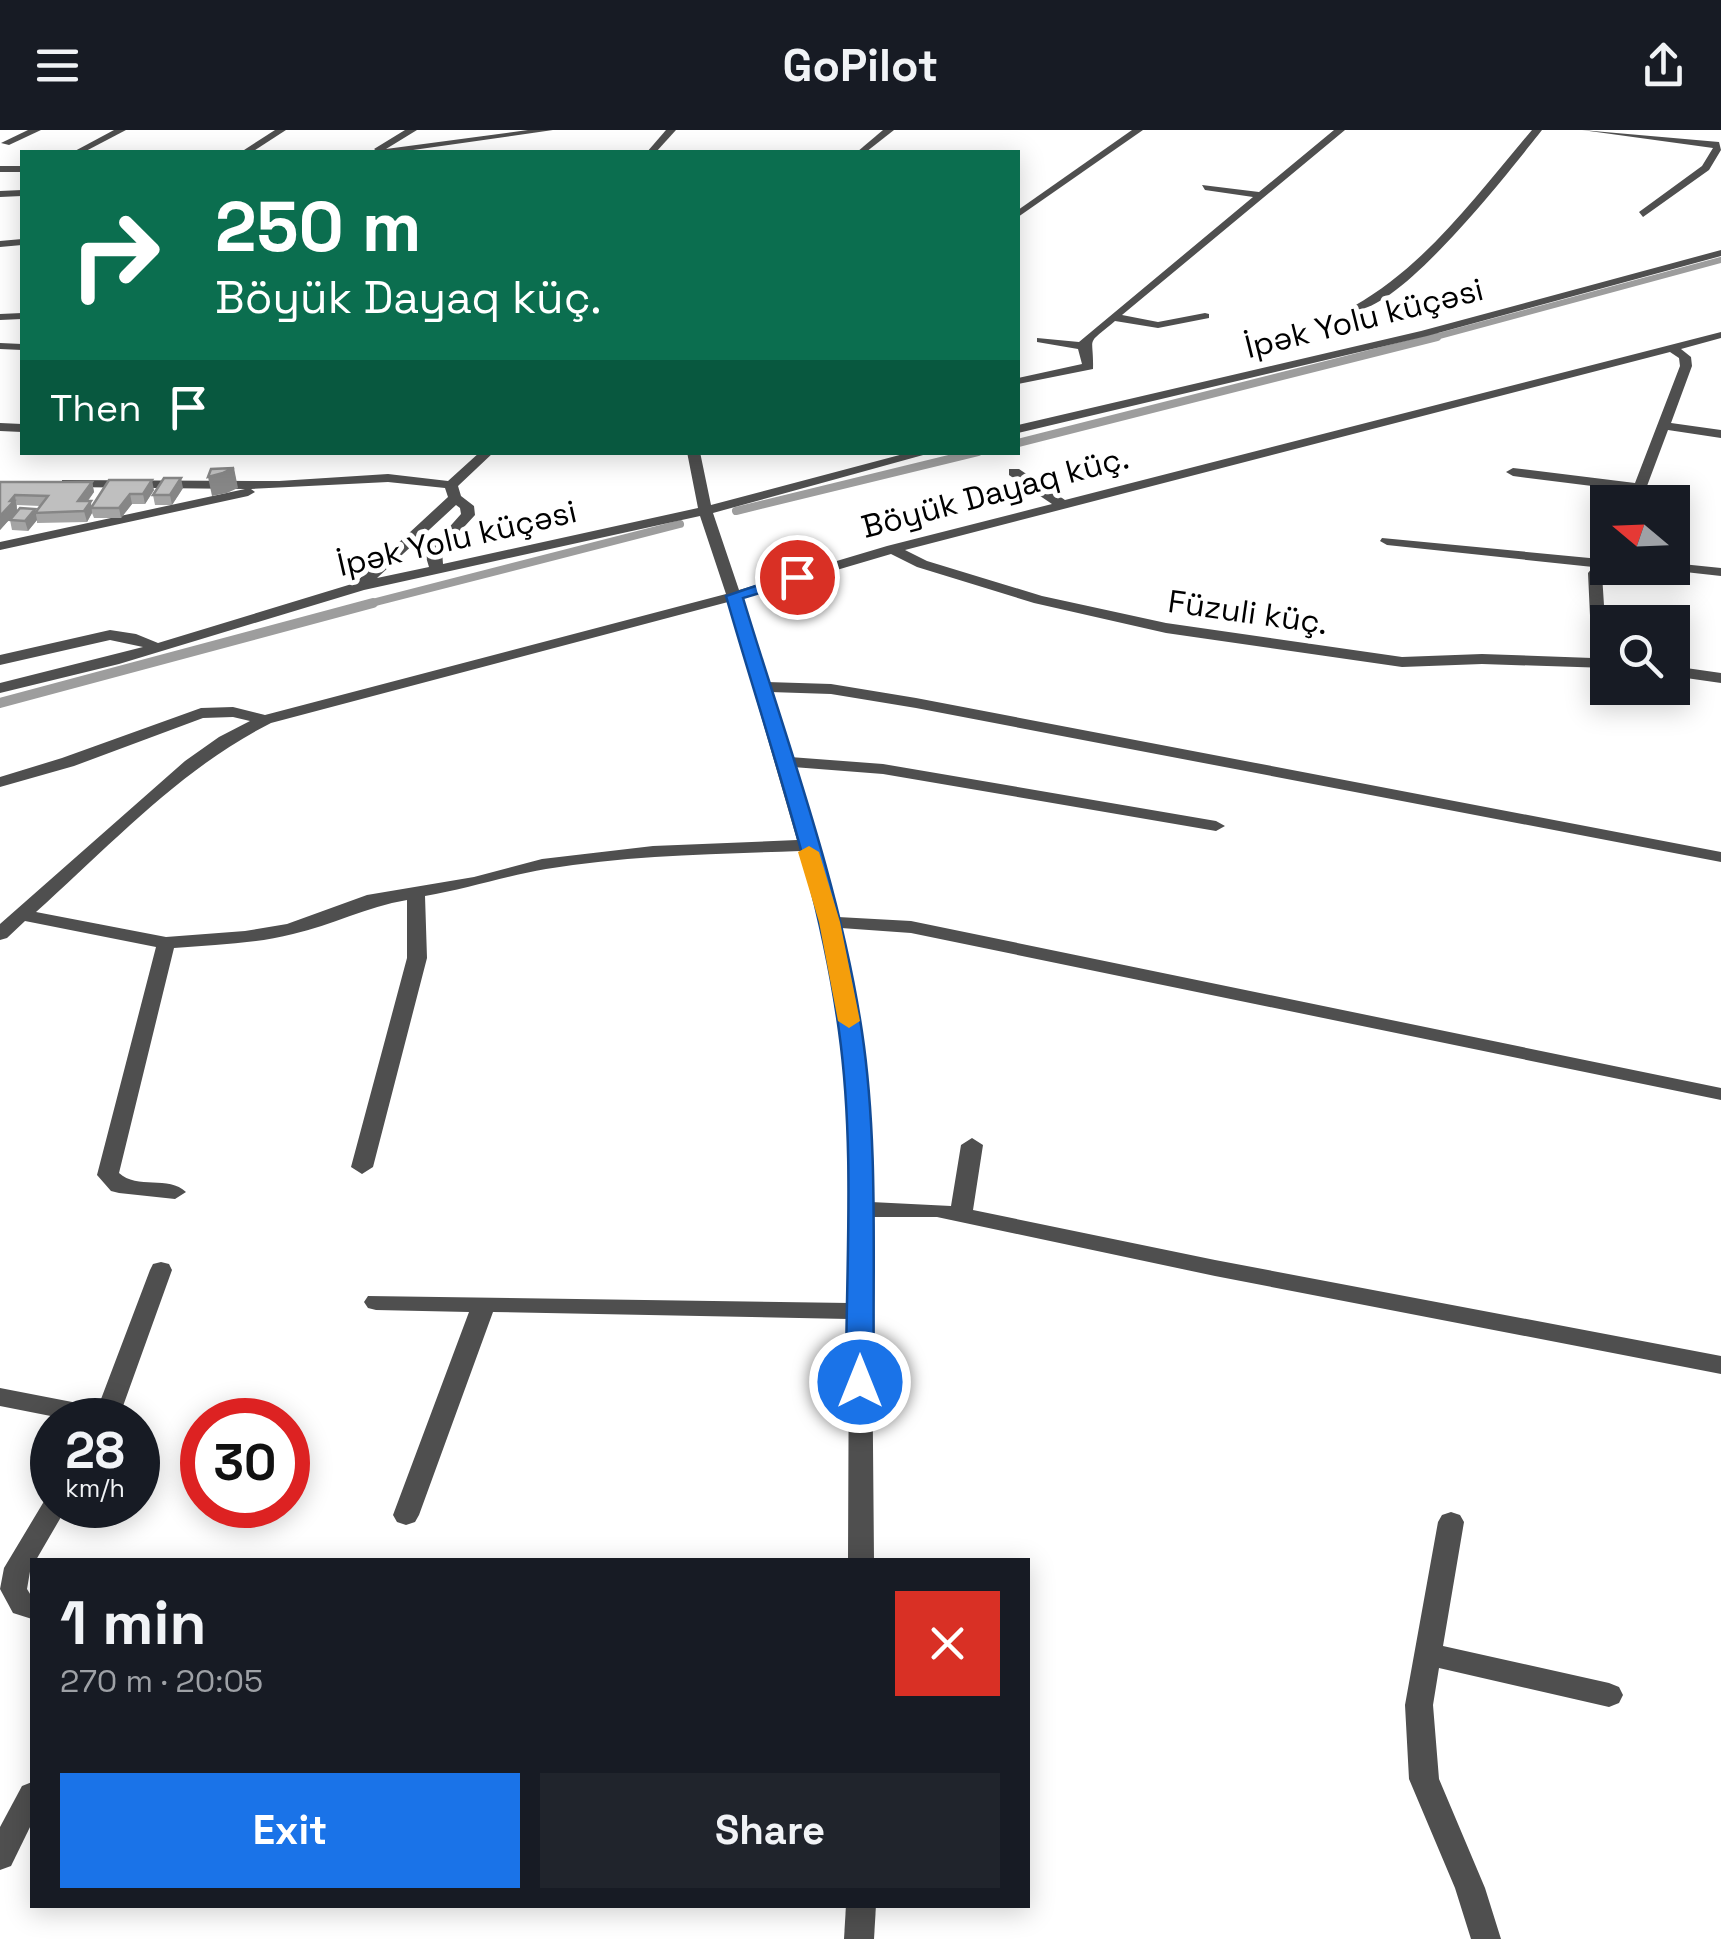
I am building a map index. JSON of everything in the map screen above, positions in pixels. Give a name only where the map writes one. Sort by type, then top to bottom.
[{"type":"street","points":[[6,142],[36,130]]},
{"type":"street","points":[[82,150],[121,130]]},
{"type":"street","points":[[249,150],[281,130]]},
{"type":"street","points":[[381,150],[412,130]]},
{"type":"street","points":[[395,150],[548,130]]},
{"type":"street","points":[[653,150],[671,130]]},
{"type":"street","points":[[864,150],[889,130]]},
{"type":"street","points":[[1020,213],[1138,130]]},
{"type":"street","points":[[1082,346],[1340,130]]},
{"type":"street","points":[[1358,308],[1379,299],[1417,266],[1537,130]]},
{"type":"street","points":[[1587,130],[1720,145],[1706,168],[1643,214]]},
{"type":"street","points":[[1205,187],[1263,195]]},
{"type":"street","name":"İpək Yolu küçəsi","points":[[1020,429],[1422,334],[1721,253]]},
{"type":"street","points":[[1114,317],[1158,324],[1205,316]]},
{"type":"street","name":"Böyük Dayaq küç.","points":[[0,782],[68,762],[201,712],[233,712],[265,720],[734,596],[892,549],[1721,335]]},
{"type":"street","points":[[1041,340],[1082,346]]},
{"type":"street","points":[[1020,381],[1085,369],[1091,362],[1082,346]]},
{"type":"street","points":[[1642,485],[1686,366],[1685,357],[1673,348]]},
{"type":"street","points":[[1665,426],[1721,434]]},
{"type":"street","points":[[361,586],[485,455]]},
{"type":"street","points":[[695,455],[704,511],[734,596],[830,922],[857,1083],[860,1558]]},
{"type":"street","name":"İpək Yolu küçəsi","points":[[0,688],[158,648],[361,586],[704,511],[917,455]]},
{"type":"street","points":[[1014,472],[1062,505]]},
{"type":"street","points":[[1513,472],[1590,486]]},
{"type":"street","points":[[60,483],[279,484],[388,478],[453,492],[466,506],[468,515],[436,550],[433,557],[437,568]]},
{"type":"street","points":[[0,546],[279,484]]},
{"type":"street","points":[[1387,540],[1590,560]]},
{"type":"street","name":"Füzuli küç.","points":[[892,549],[922,564],[1039,600],[1166,628],[1402,662],[1482,659],[1590,663]]},
{"type":"street","points":[[1690,569],[1721,572]]},
{"type":"street","points":[[0,660],[110,635],[131,637],[158,648]]},
{"type":"street","points":[[1690,674],[1721,678]]},
{"type":"street","points":[[760,687],[831,689],[916,703],[1721,857]]},
{"type":"street","points":[[0,934],[191,766],[225,740],[265,720]]},
{"type":"street","points":[[782,762],[883,769],[1216,826]]},
{"type":"street","points":[[22,916],[166,943],[245,938],[291,929],[343,908],[588,857],[806,846]]},
{"type":"street","points":[[362,1167],[417,958],[416,894]]},
{"type":"street","points":[[830,922],[911,927],[1721,1094]]},
{"type":"street","points":[[166,943],[108,1175],[119,1186],[175,1192]]},
{"type":"street","points":[[962,1214],[972,1145]]},
{"type":"street","points":[[860,1209],[913,1208],[962,1214],[1215,1268],[1721,1365]]},
{"type":"street","points":[[114,1398],[161,1270]]},
{"type":"street","points":[[376,1302],[860,1311]]},
{"type":"street","points":[[406,1515],[484,1304]]},
{"type":"street","points":[[0,1397],[30,1403]]},
{"type":"street","points":[[1451,1522],[1419,1705],[1424,1779],[1470,1888],[1486,1939]]},
{"type":"street","points":[[30,1607],[14,1591],[16,1568],[41,1528]]},
{"type":"street","points":[[1426,1654],[1608,1694]]},
{"type":"street","points":[[0,1856],[30,1798]]},
{"type":"street","points":[[859,1939],[861,1908]]},
{"type":"building","points":[[234,468],[223,473],[208,477],[211,469]]},
{"type":"building","points":[[164,478],[181,478],[170,495],[153,495]]},
{"type":"building","points":[[109,480],[152,480],[143,494],[130,494],[119,508],[91,508]]},
{"type":"building","points":[[0,482],[92,482],[78,501],[91,501],[84,511],[35,513],[48,496],[15,495],[0,516]]},
{"type":"building","points":[[20,508],[35,509],[25,521],[10,520]]},
{"type":"waterway","points":[[1428,339],[1721,260]]},
{"type":"waterway","points":[[1020,442],[1437,337]]},
{"type":"waterway","points":[[736,511],[966,455]]},
{"type":"waterway","points":[[364,605],[680,524]]},
{"type":"waterway","points":[[0,703],[373,603]]},
{"type":"slow traffic","points":[[809,852],[830,922],[849,1021]]},
{"type":"route","points":[[797,577],[734,596],[830,922],[850,1028],[857,1083],[860,1382]]}]
